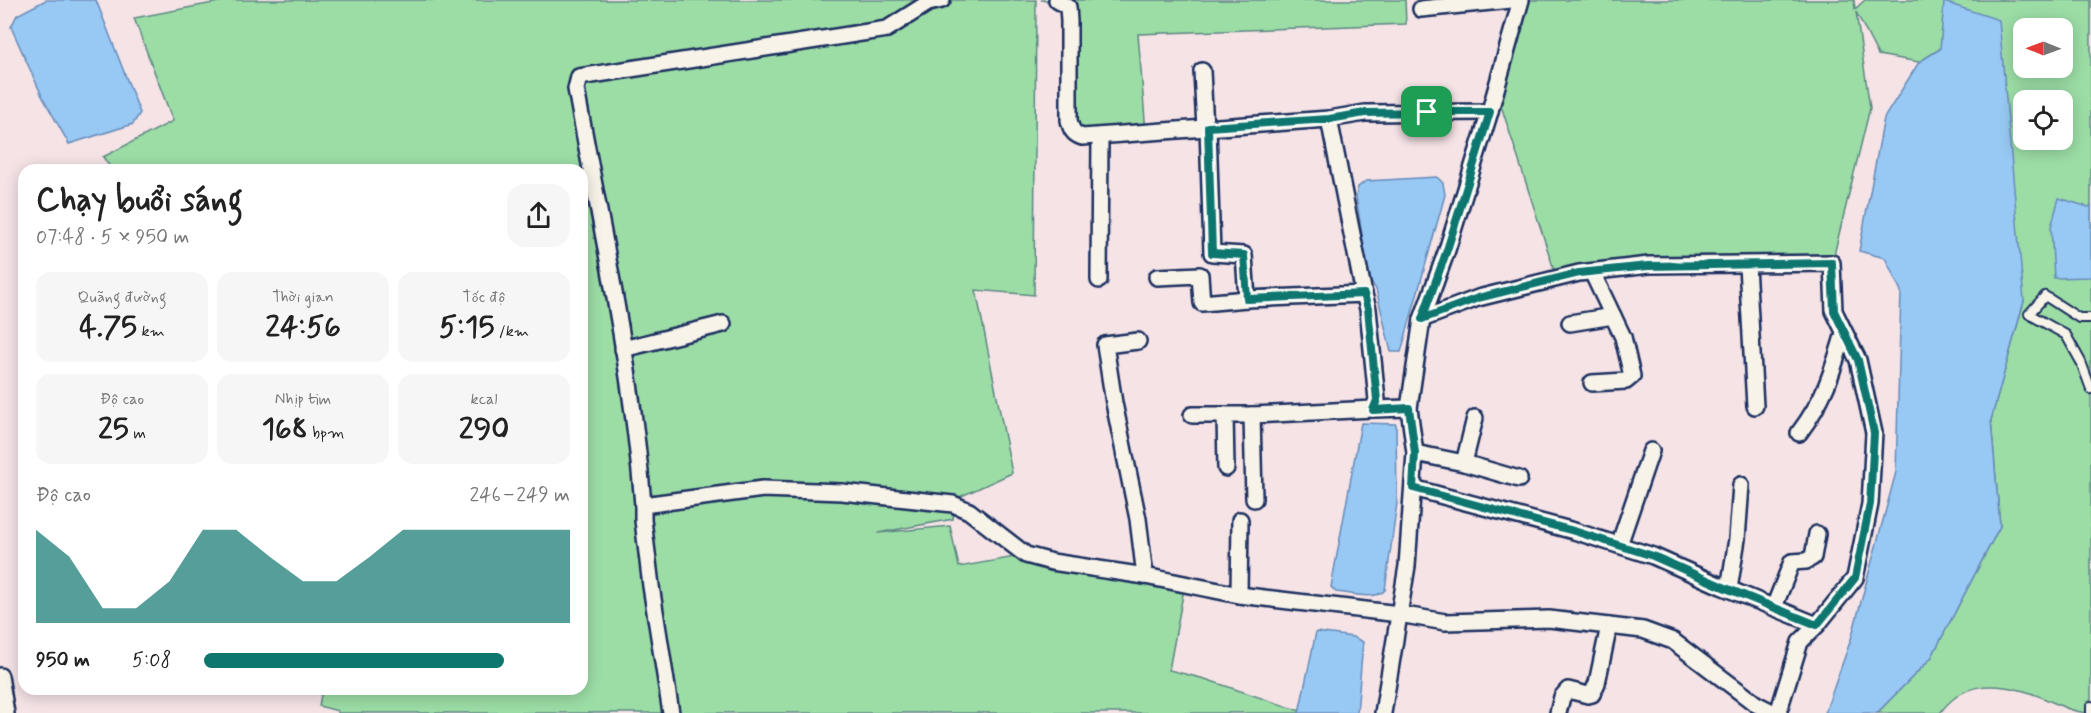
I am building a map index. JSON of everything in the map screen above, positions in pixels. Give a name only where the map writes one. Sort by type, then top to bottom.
[{"type":"street","points":[[671,713],[643,520],[639,451],[576,89],[579,77],[886,29],[928,3],[942,0]]},
{"type":"street","points":[[1058,0],[1068,8],[1070,21],[1069,120],[1076,135],[1082,137],[1329,119],[1365,113],[1490,112]]},
{"type":"street","points":[[1421,9],[1511,0]]},
{"type":"street","points":[[1383,713],[1407,566],[1415,453],[1409,408],[1422,319],[1447,250],[1490,112],[1521,0]]},
{"type":"street","points":[[1202,71],[1207,127],[1212,253],[1244,255],[1247,299]]},
{"type":"street","points":[[1329,119],[1368,309],[1377,400],[1373,410]]},
{"type":"street","points":[[1099,280],[1100,136]]},
{"type":"street","points":[[643,505],[763,489],[842,492],[952,504],[969,511],[1026,555],[1052,562],[1145,576],[1239,595],[1399,614],[1445,622],[1549,619],[1643,630],[1673,641],[1756,704],[1776,713],[1800,642],[1817,625],[1855,578],[1870,504],[1874,433],[1858,360],[1834,311],[1832,263],[1648,266],[1579,273],[1478,298],[1422,319]]},
{"type":"street","points":[[1747,265],[1755,406]]},
{"type":"street","points":[[1592,272],[1623,337],[1632,376],[1626,381],[1592,383]]},
{"type":"street","points":[[1156,277],[1200,275],[1202,303],[1364,294]]},
{"type":"street","points":[[1570,323],[1613,316]]},
{"type":"street","points":[[623,349],[723,324]]},
{"type":"street","points":[[1799,433],[1816,411],[1829,383],[1844,333]]},
{"type":"street","points":[[1138,341],[1106,345],[1114,404],[1138,519],[1145,576]]},
{"type":"street","points":[[1192,415],[1252,415],[1409,408]]},
{"type":"street","points":[[1226,415],[1226,468]]},
{"type":"street","points":[[1252,415],[1254,499]]},
{"type":"street","points":[[1464,463],[1475,418]]},
{"type":"street","points":[[1620,545],[1651,451]]},
{"type":"street","points":[[1415,453],[1464,463],[1519,479]]},
{"type":"street","points":[[1729,589],[1737,539],[1741,485]]},
{"type":"street","points":[[1413,488],[1574,531],[1653,556],[1817,625]]},
{"type":"street","points":[[1239,595],[1240,520]]},
{"type":"street","points":[[1774,607],[1792,562],[1806,561],[1813,557],[1817,534]]},
{"type":"street","points":[[1558,713],[1562,697],[1568,690],[1592,694],[1599,674],[1609,626]]},
{"type":"street","points":[[0,676],[6,713]]},
{"type":"lane","points":[[2091,318],[2079,318],[2045,296],[2029,314],[2066,335],[2091,389]]},
{"type":"lane","points":[[2091,706],[2091,713]]},
{"type":"green space","points":[[229,0],[1036,0],[1034,295],[976,290],[1012,473],[955,499],[953,519],[878,533],[950,526],[959,567],[1026,555],[1184,589],[1169,670],[1205,679],[1300,711],[1299,713],[338,713],[338,711],[319,706],[321,695],[588,695],[588,164],[108,164],[103,157],[173,121],[134,18]]},
{"type":"green space","points":[[1041,0],[1405,0],[1406,24],[1138,34],[1146,132],[1075,135],[1063,3]]},
{"type":"green space","points":[[1521,0],[1854,0],[1855,9],[1865,0],[2091,0],[2091,713],[2065,708],[2024,691],[1988,686],[1967,690],[1940,713],[1877,713],[1931,658],[2000,526],[1991,420],[2024,301],[1940,49],[1919,62],[1878,55],[1856,12],[1870,108],[1832,263],[1649,265],[1557,279],[1496,90]]},
{"type":"water","points":[[46,0],[96,0],[140,113],[133,124],[69,144],[42,96],[11,27],[17,15]]},
{"type":"water","points":[[1944,2],[1999,20],[2024,301],[1991,420],[2000,526],[1931,658],[1877,713],[1825,713],[1851,639],[1896,472],[1901,291],[1885,258],[1859,251],[1884,118],[1919,62],[1940,49]]},
{"type":"water","points":[[1437,177],[1443,183],[1445,195],[1401,352],[1391,352],[1376,289],[1369,280],[1356,196],[1358,187],[1366,181]]},
{"type":"water","points":[[2059,198],[2091,206],[2091,277],[2054,278],[2051,227]]},
{"type":"water","points":[[1361,423],[1396,424],[1397,503],[1385,590],[1369,596],[1336,592],[1331,587]]},
{"type":"water","points":[[1316,632],[1353,637],[1363,642],[1357,713],[1299,713]]},
{"type":"route","points":[[1427,112],[1490,112],[1447,250],[1422,319],[1478,298],[1579,273],[1648,266],[1832,263],[1834,311],[1858,360],[1874,433],[1870,504],[1855,578],[1817,625],[1653,556],[1574,531],[1413,488],[1415,453],[1409,408],[1373,410],[1377,400],[1368,309],[1364,294],[1247,299],[1244,255],[1212,253],[1208,127],[1329,119],[1365,113],[1427,112]]}]
